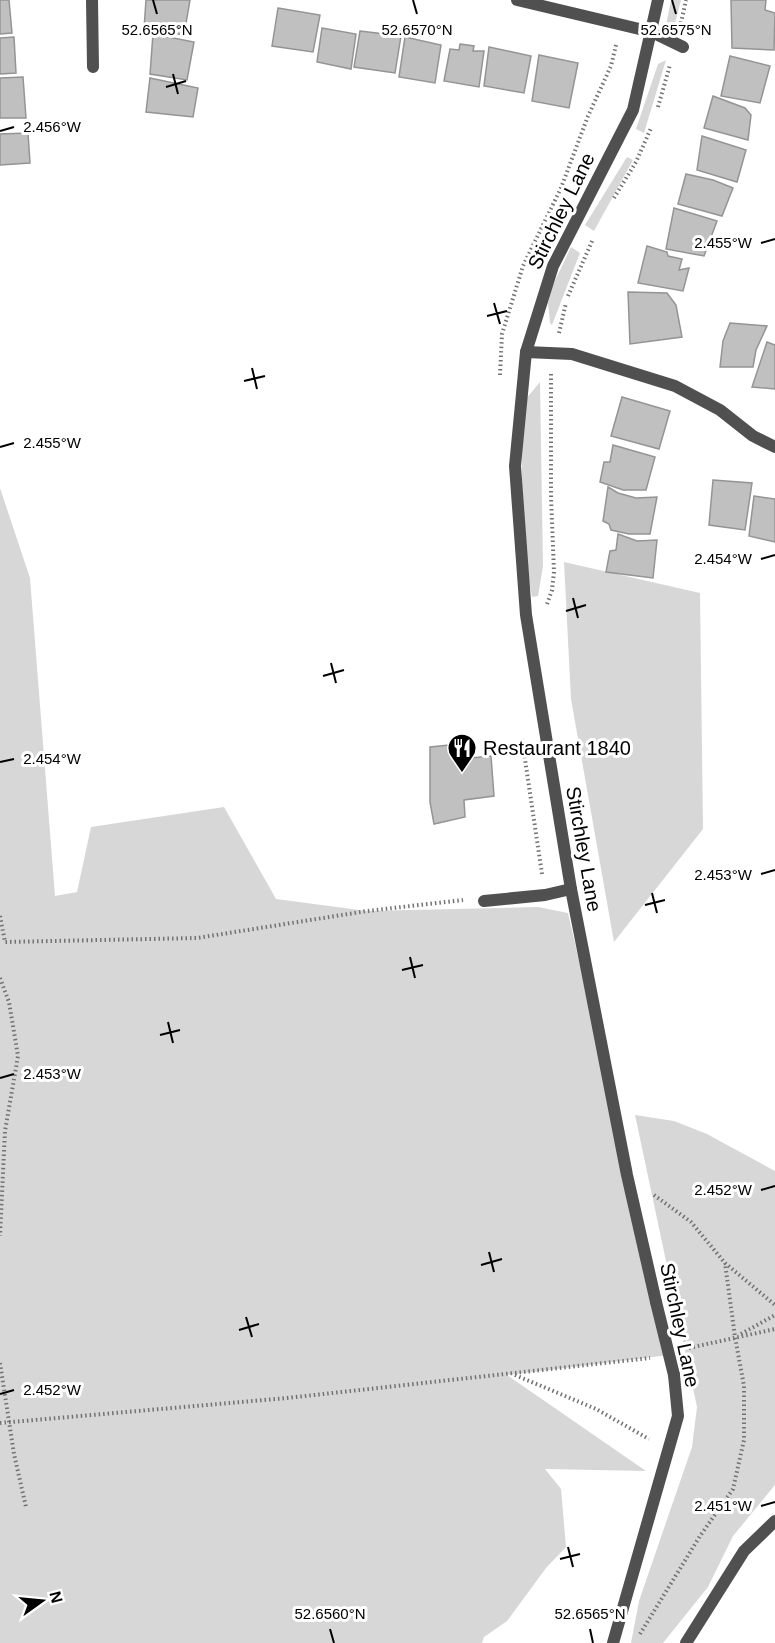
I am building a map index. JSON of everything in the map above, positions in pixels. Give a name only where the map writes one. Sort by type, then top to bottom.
[{"type":"street","points":[[92,0],[93,67]]},
{"type":"street","points":[[517,0],[652,32],[679,45]]},
{"type":"street","name":"Stirchley Lane","points":[[613,1643],[678,1416],[674,1375],[627,1175],[571,889],[526,615],[515,466],[526,352],[553,266],[633,110],[658,0]]},
{"type":"street","points":[[526,352],[572,354],[675,386],[712,405],[753,436],[775,447]]},
{"type":"street","points":[[484,901],[545,895],[571,889]]},
{"type":"street","points":[[686,1643],[744,1551],[775,1521]]},
{"type":"path","points":[[656,113],[679,45],[686,0]]},
{"type":"path","points":[[612,202],[636,162],[653,122]]},
{"type":"path","points":[[526,615],[542,612],[552,590],[554,572],[550,385],[553,354],[567,298],[596,232]]},
{"type":"path","points":[[521,729],[545,895]]},
{"type":"path","points":[[0,916],[2,944],[197,938],[367,911],[458,900],[484,901]]},
{"type":"path","points":[[0,978],[9,1002],[18,1056],[5,1131],[0,1236]]},
{"type":"path","points":[[627,1175],[692,1222],[725,1263],[775,1305]]},
{"type":"path","points":[[638,1637],[700,1536],[733,1489],[744,1440],[744,1386],[725,1263]]},
{"type":"path","points":[[735,1337],[775,1316]]},
{"type":"path","points":[[0,1363],[14,1454],[26,1507]]},
{"type":"path","points":[[0,1422],[287,1398],[513,1374],[596,1409],[668,1450]]},
{"type":"shaded area","points":[[671,0],[681,0],[672,35],[664,35]]},
{"type":"shaded area","points":[[666,60],[644,133],[636,129],[658,64]]},
{"type":"shaded area","points":[[627,157],[633,160],[594,231],[585,225]]},
{"type":"shaded area","points":[[571,247],[580,253],[552,325],[548,303],[552,287]]},
{"type":"shaded area","points":[[540,382],[543,566],[538,596],[532,597],[527,571],[522,490],[522,419],[525,400]]},
{"type":"shaded area","points":[[0,488],[30,578],[55,896],[77,892],[91,827],[224,807],[276,899],[367,911],[538,907],[568,913],[669,1355],[507,1375],[646,1471],[545,1469],[561,1489],[566,1547],[546,1568],[507,1621],[484,1637],[482,1643],[0,1643],[0,1424],[12,1422],[0,1423]]},
{"type":"shaded area","points":[[564,562],[700,593],[703,829],[614,942],[571,699]]},
{"type":"shaded area","points":[[635,1115],[674,1121],[707,1134],[775,1171],[775,1485],[733,1536],[708,1587],[663,1643],[631,1643],[639,1601],[692,1447],[697,1407]]},
{"type":"building","points":[[0,0],[9,0],[12,33],[0,34]]},
{"type":"building","points":[[146,0],[190,0],[184,35],[144,29]]},
{"type":"building","points":[[731,0],[766,0],[765,10],[775,13],[774,50],[732,48]]},
{"type":"building","points":[[278,8],[320,15],[313,52],[272,46]]},
{"type":"building","points":[[322,28],[356,34],[351,69],[317,62]]},
{"type":"building","points":[[360,31],[401,36],[395,73],[354,67]]},
{"type":"building","points":[[153,34],[194,42],[187,80],[150,74]]},
{"type":"building","points":[[14,37],[16,73],[0,74],[0,38]]},
{"type":"building","points":[[405,37],[441,45],[435,83],[399,77]]},
{"type":"building","points":[[460,44],[474,46],[473,51],[484,51],[479,87],[444,81],[450,49],[459,50]]},
{"type":"building","points":[[489,47],[531,56],[524,93],[484,86]]},
{"type":"building","points":[[539,55],[578,63],[569,108],[532,101]]},
{"type":"building","points":[[730,56],[770,66],[760,103],[721,96]]},
{"type":"building","points":[[23,77],[26,118],[0,118],[0,78]]},
{"type":"building","points":[[150,78],[198,88],[193,117],[146,112]]},
{"type":"building","points":[[713,96],[745,108],[751,115],[748,140],[704,128]]},
{"type":"building","points":[[28,133],[30,163],[0,165],[0,134]]},
{"type":"building","points":[[702,136],[746,150],[737,182],[697,170]]},
{"type":"building","points":[[686,174],[713,180],[733,188],[722,216],[678,204]]},
{"type":"building","points":[[674,208],[717,221],[704,256],[666,249]]},
{"type":"building","points":[[647,246],[667,252],[668,256],[682,259],[679,270],[689,268],[683,291],[638,283]]},
{"type":"building","points":[[628,292],[667,293],[676,305],[682,337],[630,344]]},
{"type":"building","points":[[730,323],[767,326],[756,350],[753,367],[720,367],[723,341]]},
{"type":"building","points":[[767,342],[775,345],[775,389],[752,387]]},
{"type":"building","points":[[622,397],[670,411],[659,449],[611,436]]},
{"type":"building","points":[[613,445],[655,457],[646,490],[623,490],[600,482],[604,462],[610,462]]},
{"type":"building","points":[[713,480],[752,483],[745,530],[709,525]]},
{"type":"building","points":[[608,487],[618,493],[636,498],[657,497],[650,534],[629,534],[611,530],[609,524],[603,521]]},
{"type":"building","points":[[754,496],[775,499],[775,542],[749,536]]},
{"type":"building","points":[[618,534],[637,541],[657,540],[653,578],[606,572],[610,551],[616,550]]},
{"type":"building","name":"Restaurant 1840","points":[[459,744],[460,759],[491,756],[494,796],[464,800],[465,817],[434,824],[430,802],[430,747]]},
{"type":"place","name":"Restaurant 1840","points":[[462,774]]}]
